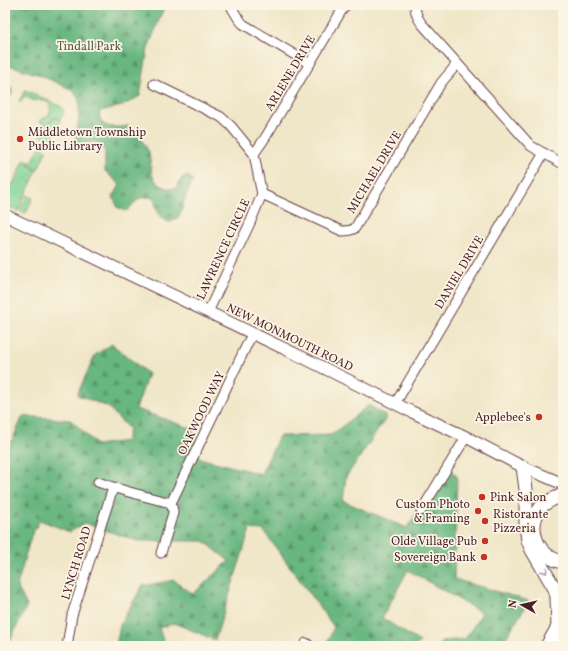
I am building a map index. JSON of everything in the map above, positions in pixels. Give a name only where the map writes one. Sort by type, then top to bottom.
[{"type":"highway","points":[[524,467],[526,489],[526,527],[528,540],[532,550],[555,589],[561,623],[547,646]]},
{"type":"highway","points":[[563,495],[550,500],[540,509],[536,518],[534,531],[542,550],[553,559],[563,562]]},
{"type":"highway","points":[[560,646],[563,641]]},
{"type":"main road","name":"NEW MONMOUTH ROAD","points":[[5,214],[466,437],[524,467],[563,484]]},
{"type":"street","name":"ARLENE DRIVE","points":[[254,154],[346,5]]},
{"type":"street","points":[[415,5],[418,20],[531,146],[563,164]]},
{"type":"street","points":[[232,8],[243,24],[310,64]]},
{"type":"street","name":"MICHAEL DRIVE","points":[[262,194],[342,232],[352,230],[370,204],[441,83],[457,64]]},
{"type":"street","name":"LAWRENCE CIRCLE","points":[[154,84],[220,117],[231,126],[254,154],[262,194],[208,312]]},
{"type":"street","name":"DANIEL DRIVE","points":[[396,404],[544,153]]},
{"type":"street","name":"OAKWOOD WAY","points":[[171,503],[252,334]]},
{"type":"street","points":[[421,511],[466,437]]},
{"type":"street","points":[[98,482],[113,488],[171,503],[173,511],[161,554]]},
{"type":"street","name":"LYNCH ROAD","points":[[67,646],[72,615],[113,488]]},
{"type":"green space","name":"Tindall Park","points":[[5,5],[165,5],[148,48],[140,96],[122,106],[100,111],[100,117],[101,121],[108,126],[128,126],[140,137],[149,152],[152,175],[158,184],[169,189],[176,188],[182,178],[187,176],[193,180],[180,214],[177,218],[170,222],[162,219],[158,213],[154,198],[141,198],[126,211],[118,208],[113,197],[120,185],[105,171],[105,150],[95,142],[75,145],[79,117],[79,100],[73,90],[37,74],[5,64]]},
{"type":"green space","points":[[5,85],[9,86],[11,89],[11,96],[5,94]]},
{"type":"green space","points":[[25,90],[62,107],[64,112],[61,119],[55,117],[46,124],[40,122],[41,119],[49,114],[50,107],[45,101],[35,101],[24,96],[21,102],[19,101]]},
{"type":"green space","points":[[56,118],[61,120],[52,140],[40,135],[43,135],[46,129],[44,127],[45,125]]},
{"type":"green space","points":[[40,147],[46,151],[38,169],[29,163],[32,162]]},
{"type":"green space","points":[[25,159],[29,161],[28,165],[37,170],[18,211],[5,205],[5,186],[13,184]]},
{"type":"green space","points":[[28,195],[33,198],[26,213],[24,214],[20,211]]},
{"type":"green space","points":[[112,344],[148,374],[136,409],[193,429],[199,458],[261,474],[279,436],[331,435],[369,405],[387,417],[346,477],[343,501],[407,528],[447,467],[457,476],[454,579],[529,601],[501,646],[439,646],[441,641],[465,639],[482,613],[408,570],[382,618],[420,642],[415,646],[325,646],[334,627],[263,530],[250,529],[215,640],[174,623],[159,628],[165,646],[116,646],[120,625],[142,586],[174,580],[193,594],[229,561],[204,541],[137,541],[85,523],[70,532],[40,520],[31,536],[17,586],[27,606],[7,646],[5,646],[5,456],[23,416],[71,420],[97,445],[126,441],[129,429],[108,407],[77,395],[95,355]]},
{"type":"place","name":"Middletown Township Public Library","points":[[20,139]]},
{"type":"place","name":"Applebee's","points":[[539,417]]},
{"type":"place","name":"Pink Salon","points":[[482,497]]},
{"type":"place","name":"Custom Photo & Framing","points":[[478,511]]},
{"type":"place","name":"Ristorante Pizzeria","points":[[485,521]]},
{"type":"place","name":"Olde Village Pub","points":[[485,541]]},
{"type":"place","name":"Sovereign Bank","points":[[484,557]]}]
